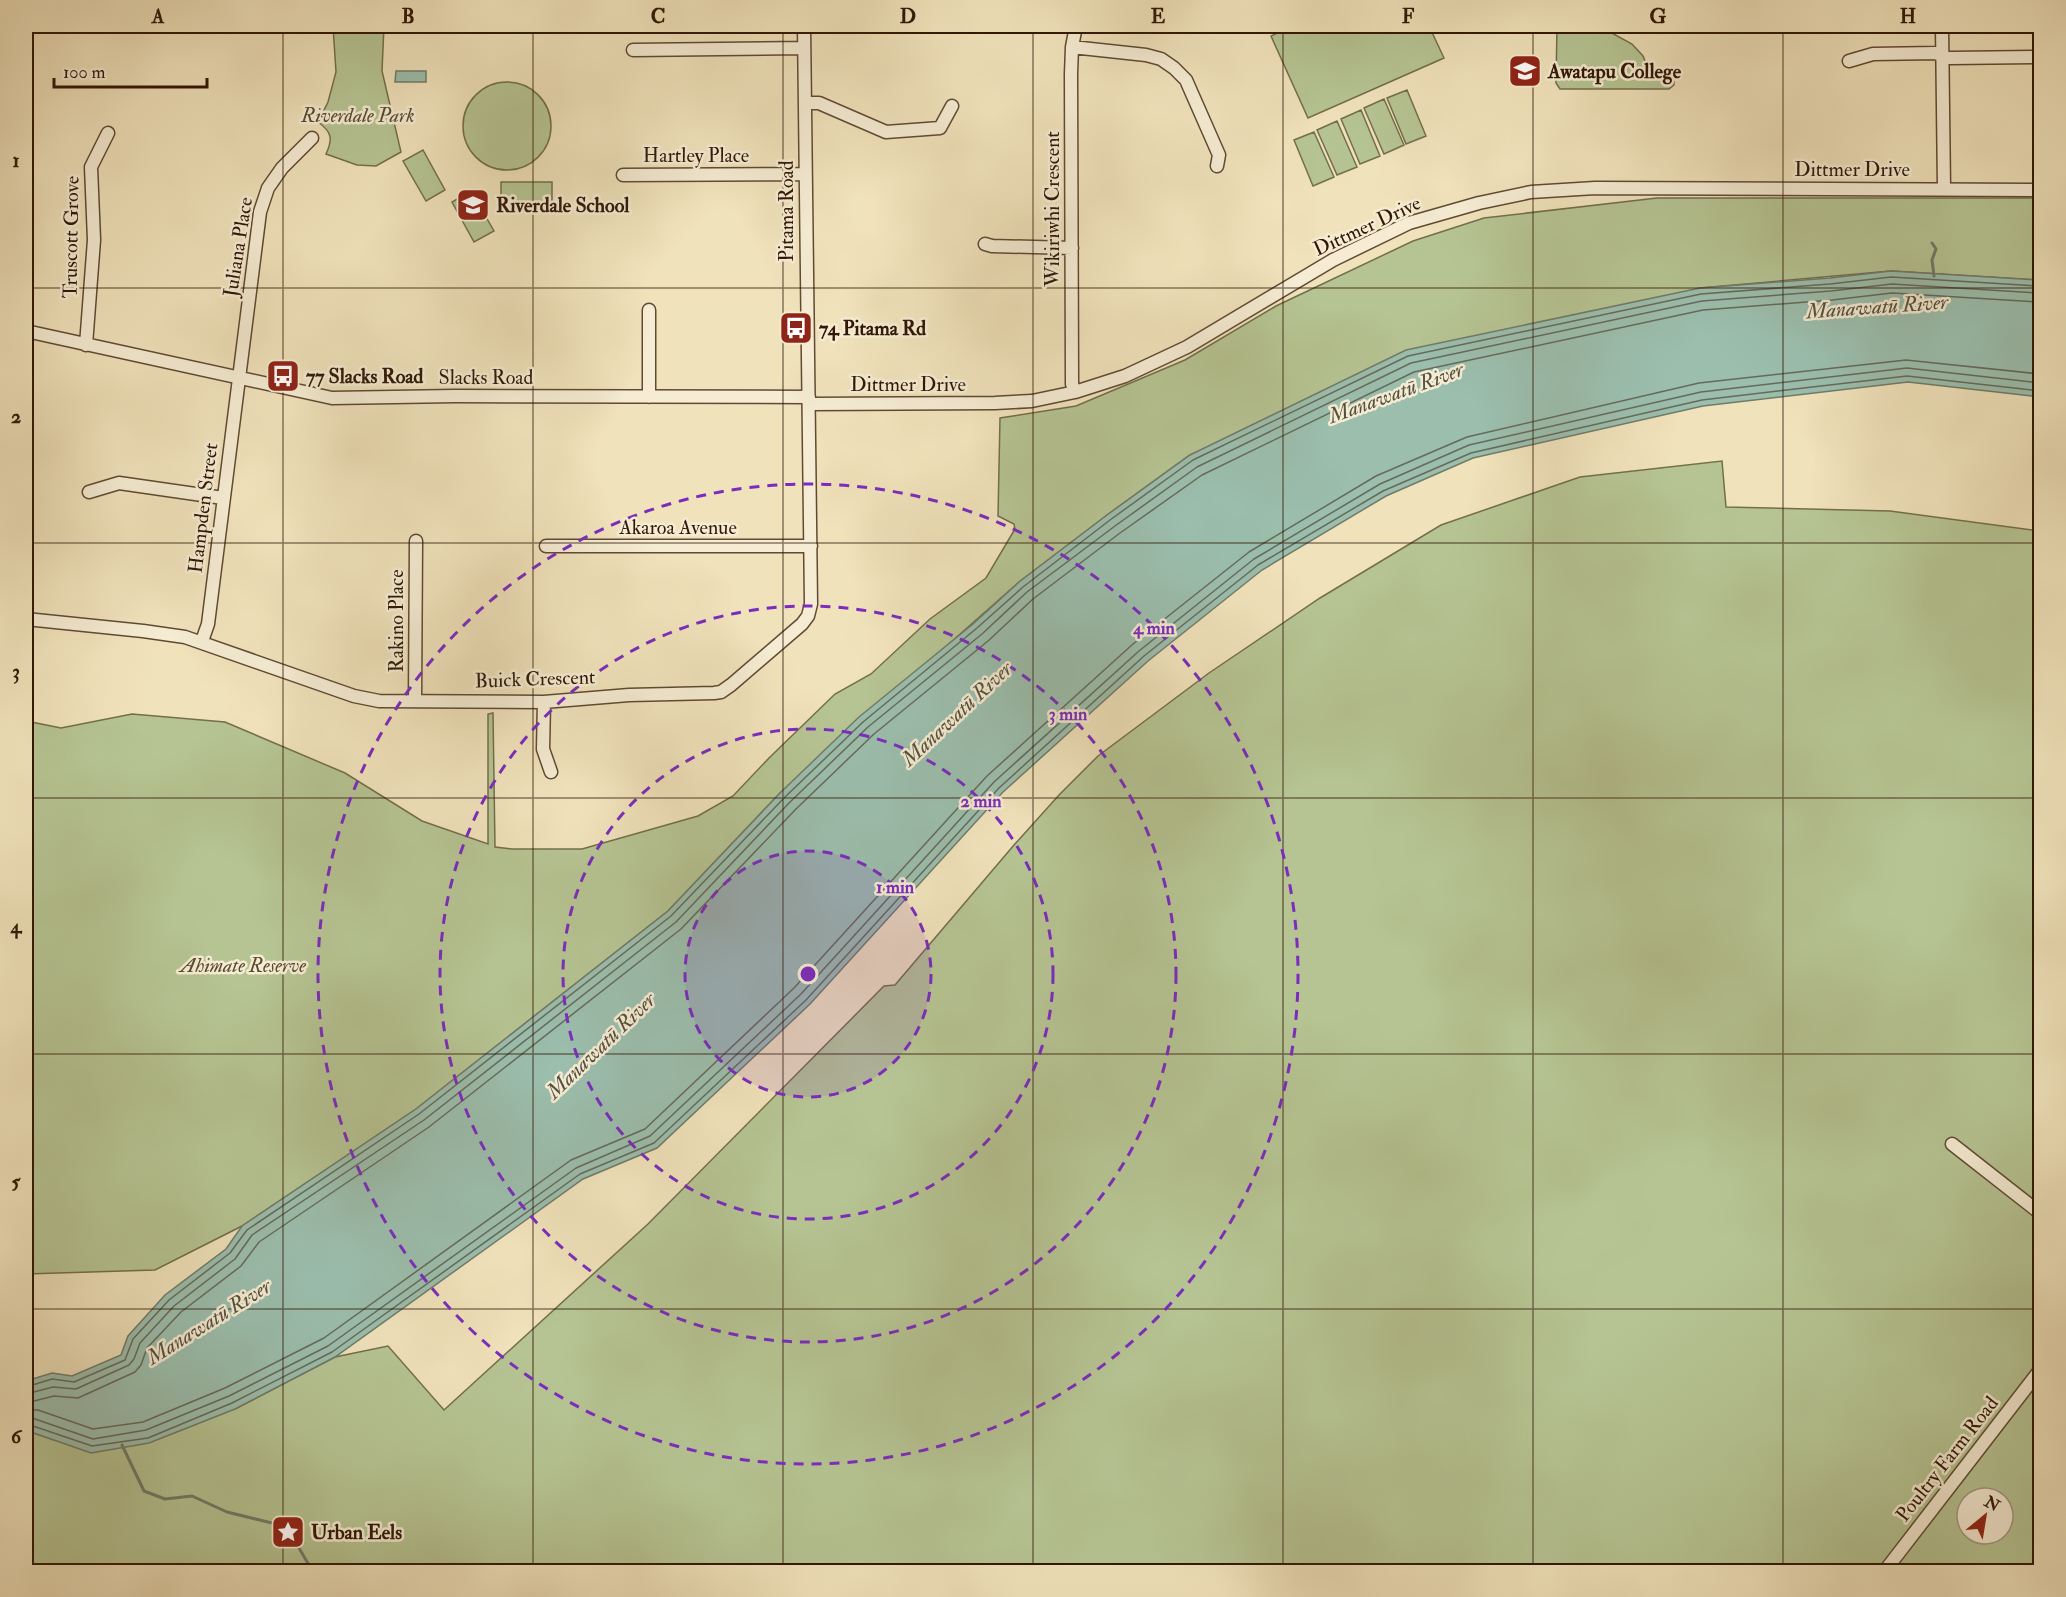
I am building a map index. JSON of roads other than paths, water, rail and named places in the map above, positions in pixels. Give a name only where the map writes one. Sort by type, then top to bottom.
[{"type":"street","name":"Pitama Road","points":[[804,26],[809,400]]},
{"type":"street","name":"Wikiriwhi Crescent","points":[[1075,392],[1072,384],[1072,47],[1076,26]]},
{"type":"street","points":[[1942,26],[1944,189]]},
{"type":"street","points":[[1072,47],[1146,55],[1161,59],[1174,68],[1186,80],[1219,155],[1217,166]]},
{"type":"street","points":[[633,50],[804,48]]},
{"type":"street","points":[[1849,61],[1873,54],[1935,53],[1950,58],[2040,57]]},
{"type":"street","points":[[805,104],[819,104],[886,132],[940,128],[952,106]]},
{"type":"street","name":"Truscott Grove","points":[[86,345],[94,240],[91,167],[108,133]]},
{"type":"street","name":"Juliana Place","points":[[239,378],[261,213],[268,188],[282,168],[312,138]]},
{"type":"street","name":"Hartley Place","points":[[623,175],[805,174]]},
{"type":"street","name":"Dittmer Drive","points":[[809,400],[995,403],[1032,401],[1075,392],[1125,376],[1187,347],[1333,260],[1409,223],[1479,203],[1531,192],[1595,188],[2040,190]]},
{"type":"street","points":[[985,244],[1072,248]]},
{"type":"street","points":[[649,310],[649,397]]},
{"type":"street","name":"Slacks Road","points":[[26,332],[332,398],[649,397],[809,400]]},
{"type":"street","name":"Hampden Street","points":[[202,642],[208,624],[239,378]]},
{"type":"street","name":"Buick Crescent","points":[[26,619],[185,637],[354,696],[379,701],[544,702],[629,695],[705,694],[726,690],[808,616],[811,604],[809,400]]},
{"type":"street","points":[[89,492],[119,483],[223,498]]},
{"type":"street","name":"Rakino Place","points":[[415,701],[416,541]]},
{"type":"street","name":"Akaroa Avenue","points":[[546,546],[811,546]]},
{"type":"street","points":[[544,702],[543,749],[551,772]]},
{"type":"street","points":[[1952,1144],[2040,1213]]},
{"type":"street","name":"Poultry Farm Road","points":[[1884,1572],[2040,1370]]},
{"type":"water","points":[[396,71],[426,71],[426,82],[395,82]]},
{"type":"water","name":"Manawatū River","points":[[1891,271],[2040,280],[2040,397],[1908,382],[1703,406],[1473,458],[1386,496],[1262,570],[1148,661],[1003,792],[810,1004],[657,1148],[583,1179],[335,1357],[235,1409],[149,1443],[91,1453],[31,1432],[26,1433],[26,1381],[52,1373],[72,1376],[121,1355],[128,1336],[165,1295],[226,1249],[242,1226],[416,1109],[668,911],[780,793],[859,717],[973,624],[1019,582],[1190,455],[1406,350],[1700,288]]},
{"type":"waterway","points":[[1932,243],[1936,249],[1932,260],[1934,276]]},
{"type":"waterway","points":[[122,1445],[144,1491],[165,1499],[192,1496],[227,1512],[280,1525],[292,1536],[313,1572]]},
{"type":"place","name":"Awatapu College","points":[[1525,71]]},
{"type":"place","name":"Riverdale School","points":[[473,205]]},
{"type":"place","name":"74 Pitama Rd","points":[[796,328]]},
{"type":"place","name":"77 Slacks Road","points":[[283,376]]},
{"type":"place","name":"Urban Eels","points":[[288,1532]]},
{"type":"park label","name":"Riverdale Park","points":[[358,115]]},
{"type":"park label","name":"Ahimate Reserve","points":[[243,965]]}]
